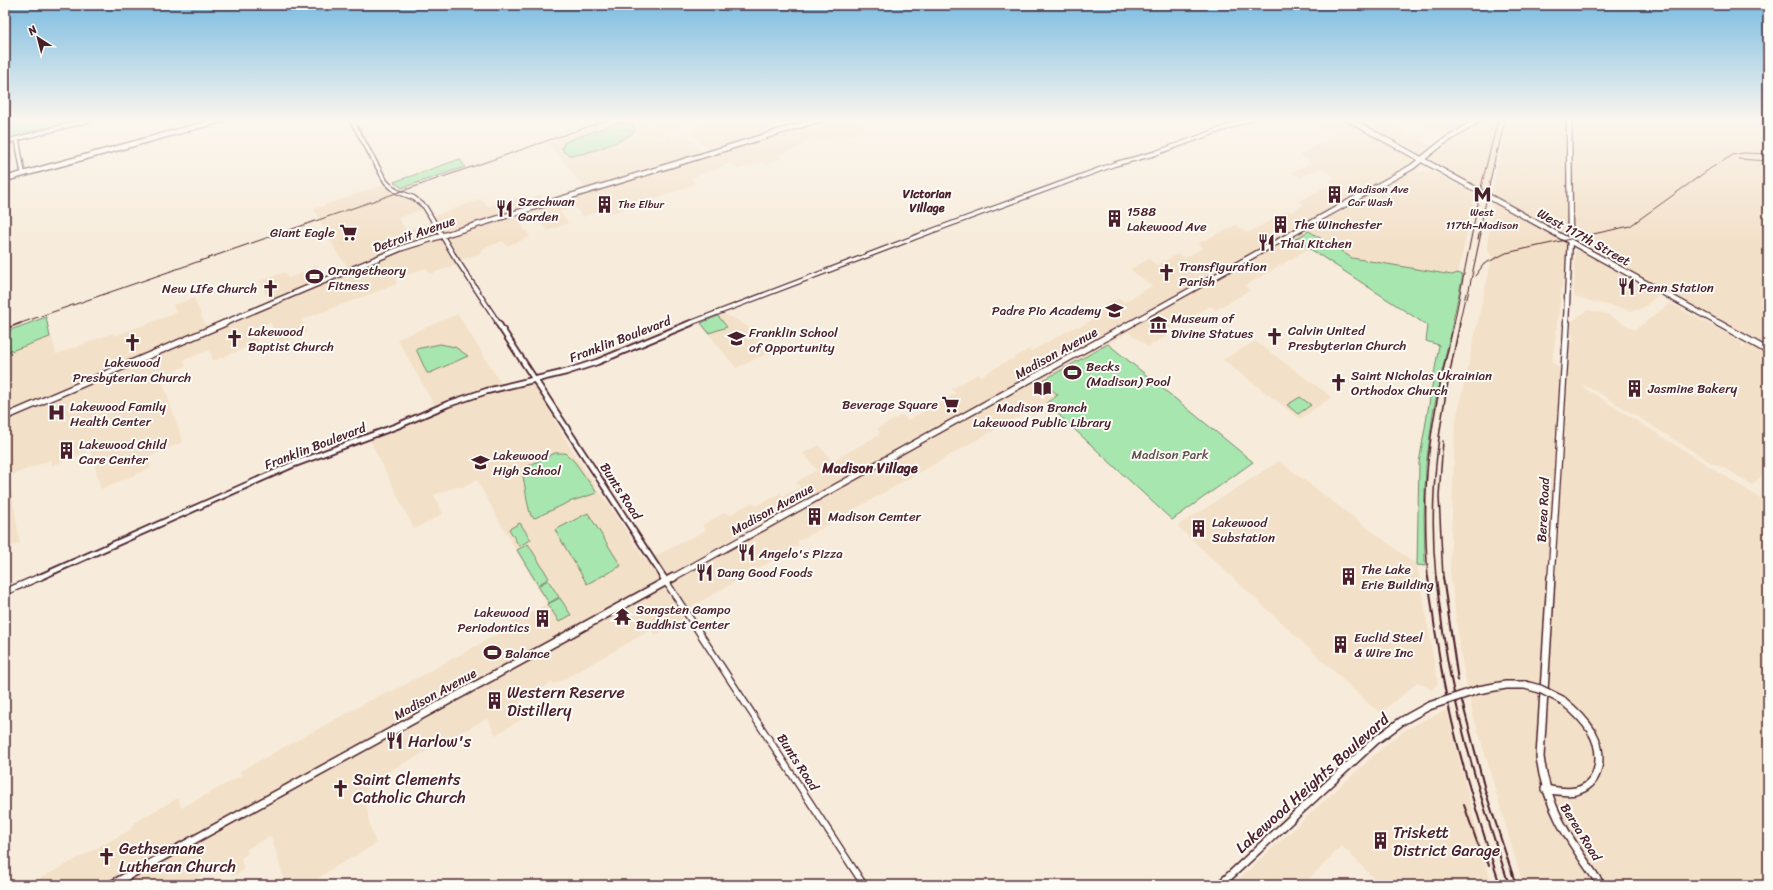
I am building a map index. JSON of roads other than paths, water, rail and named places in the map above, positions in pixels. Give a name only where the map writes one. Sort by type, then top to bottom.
[{"type":"main road","points":[[5,178],[69,161]]},
{"type":"main road","name":"Detroit Avenue","points":[[5,417],[388,254],[442,235],[685,161]]},
{"type":"main road","name":"Madison Avenue","points":[[111,885],[1192,291],[1403,172],[1420,161]]},
{"type":"main road","name":"West 117th Street","points":[[1422,161],[1768,351]]},
{"type":"main road","name":"Berea Road","points":[[1569,161],[1570,242],[1568,299],[1548,640],[1540,745],[1541,767],[1545,790],[1555,816],[1601,885]]},
{"type":"main road","name":"Lakewood Heights Boulevard","points":[[1220,885],[1375,741],[1402,721],[1429,706],[1453,696],[1506,685],[1525,685],[1540,689],[1562,700],[1583,718],[1598,746],[1600,759],[1598,770],[1589,784],[1579,790],[1561,792],[1545,790]]},
{"type":"street","points":[[21,161],[23,173]]},
{"type":"street","name":"Bunts Road","points":[[374,161],[386,182],[396,191],[414,198],[423,205],[864,885]]},
{"type":"street","name":"Franklin Boulevard","points":[[5,592],[292,465],[397,426],[458,400],[597,362],[699,320],[929,232],[1128,161]]},
{"type":"railway","points":[[18,324],[490,161]]},
{"type":"railway","points":[[1454,324],[1488,161]]},
{"type":"railway","points":[[1478,239],[1495,161]]},
{"type":"railway","points":[[1475,276],[1484,264],[1506,253],[1630,226],[1724,161]]},
{"type":"railway","points":[[1761,161],[1768,161]]},
{"type":"railway","points":[[1467,299],[1481,233]]},
{"type":"railway","points":[[1459,324],[1466,293]]},
{"type":"railway","points":[[5,329],[21,323]]},
{"type":"railway","points":[[1428,578],[1426,546],[1427,467],[1436,404],[1454,323]]},
{"type":"railway","points":[[1436,578],[1433,513],[1435,481],[1447,387],[1460,323]]},
{"type":"railway","points":[[1443,441],[1439,496],[1443,578]]},
{"type":"railway","points":[[1428,577],[1441,666],[1454,731],[1500,885]]},
{"type":"railway","points":[[1436,577],[1446,654],[1463,731],[1477,783],[1509,885]]},
{"type":"railway","points":[[1443,577],[1458,681]]},
{"type":"railway","points":[[1462,701],[1485,790],[1516,885]]},
{"type":"railway","points":[[1464,805],[1477,842],[1489,865]]},
{"type":"place","name":"West 117th–Madison","points":[[1482,194]]},
{"type":"place","name":"Madison Ave Car Wash","points":[[1335,195]]},
{"type":"place","name":"The Elbur","points":[[605,204]]},
{"type":"place","name":"Szechwan Garden","points":[[505,208]]},
{"type":"place","name":"1588 Lakewood Ave","points":[[1114,218]]},
{"type":"place","name":"The Winchester","points":[[1281,224]]},
{"type":"place","name":"Giant Eagle","points":[[348,232]]},
{"type":"place","name":"Thai Kitchen","points":[[1267,243]]},
{"type":"place","name":"Transfiguration Parish","points":[[1166,273]]},
{"type":"place","name":"Orangetheory Fitness","points":[[315,277]]},
{"type":"place","name":"Penn Station","points":[[1626,287]]},
{"type":"place","name":"New LIfe Church","points":[[270,288]]},
{"type":"place","name":"Padre Pio Academy","points":[[1114,310]]},
{"type":"place","name":"Museum of Divine Statues","points":[[1158,325]]},
{"type":"place","name":"Calvin United Presbyterian Church","points":[[1275,337]]},
{"type":"place","name":"Lakewood Baptist Church","points":[[235,338]]},
{"type":"place","name":"Franklin School of Opportunity","points":[[736,339]]},
{"type":"place","name":"Lakewood Presbyterian Church","points":[[132,343]]},
{"type":"place","name":"Becks (Madison) Pool","points":[[1073,373]]},
{"type":"place","name":"Saint Nicholas Ukrainian Orthodox Church","points":[[1338,382]]},
{"type":"place","name":"Madison Branch Lakewood Public Library","points":[[1042,388]]},
{"type":"place","name":"Jasmine Bakery","points":[[1635,388]]},
{"type":"place","name":"Beverage Square","points":[[951,404]]},
{"type":"place","name":"Lakewood Family Health Center","points":[[57,413]]},
{"type":"place","name":"Lakewood Child Care Center","points":[[66,451]]},
{"type":"place","name":"Lakewood High School","points":[[480,462]]},
{"type":"place","name":"Madison Cemter","points":[[815,516]]},
{"type":"place","name":"Lakewood Substation","points":[[1199,529]]},
{"type":"place","name":"Angelo's Pizza","points":[[746,553]]},
{"type":"place","name":"Dang Good Foods","points":[[704,572]]},
{"type":"place","name":"The Lake Erie Building","points":[[1348,576]]},
{"type":"place","name":"Songsten Gampo Buddhist Center","points":[[623,616]]},
{"type":"place","name":"Lakewood Periodontics","points":[[542,619]]},
{"type":"place","name":"Euclid Steel & Wire Inc","points":[[1341,644]]},
{"type":"place","name":"Balance","points":[[492,653]]},
{"type":"place","name":"Western Reserve Distillery","points":[[494,701]]},
{"type":"place","name":"Harlow's","points":[[395,741]]},
{"type":"place","name":"Saint Clements Catholic Church","points":[[340,788]]},
{"type":"place","name":"Triskett District Garage","points":[[1380,841]]},
{"type":"place","name":"Gethsemane Lutheran Church","points":[[106,857]]},
{"type":"district","name":"Victorian Village","points":[[927,201]]},
{"type":"district","name":"Madison Village","points":[[870,468]]},
{"type":"park label","name":"Madison Park","points":[[1170,454]]}]
